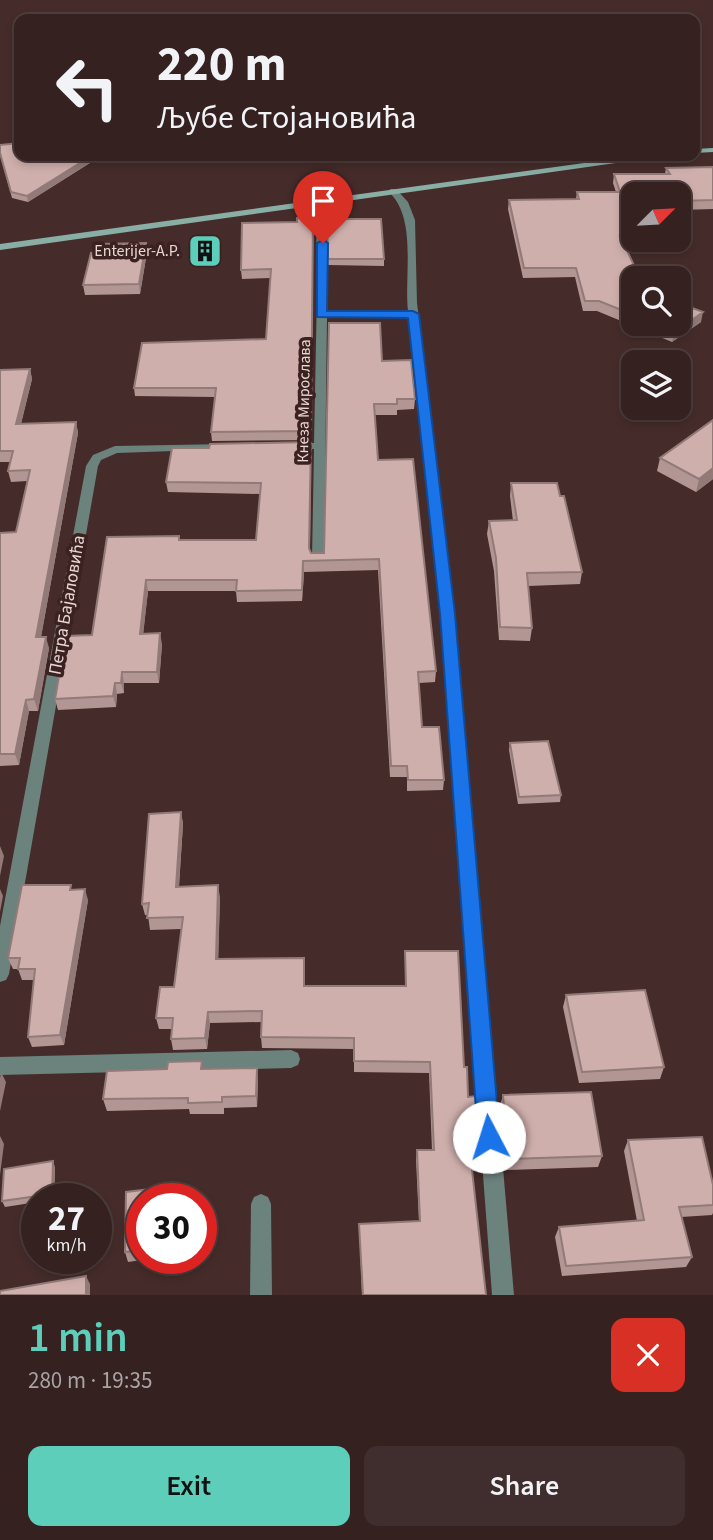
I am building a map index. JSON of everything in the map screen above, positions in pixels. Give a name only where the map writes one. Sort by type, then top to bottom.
[{"type":"street","points":[[0,247],[614,161]]},
{"type":"street","points":[[393,191],[404,202],[410,220],[413,314],[448,614],[503,1295]]},
{"type":"street","name":"Кнеза Мирослава","points":[[318,559],[320,202]]},
{"type":"street","points":[[321,315],[413,314]]},
{"type":"street","points":[[278,446],[319,446]]},
{"type":"street","name":"Петра Бајаловића","points":[[0,974],[92,466],[97,458],[116,450],[237,447]]},
{"type":"street","points":[[0,1066],[291,1059]]},
{"type":"street","points":[[261,1204],[261,1295]]},
{"type":"building","points":[[14,144],[14,161],[83,161],[27,196],[11,192],[0,145]]},
{"type":"building","points":[[713,167],[713,200],[691,201],[691,182],[621,182],[621,252],[628,252],[634,266],[621,266],[621,310],[599,301],[585,301],[576,268],[524,268],[509,200],[579,199],[577,192],[620,192],[614,174],[670,174],[666,168]]},
{"type":"building","points":[[313,217],[311,431],[211,432],[216,388],[134,388],[142,343],[266,339],[271,269],[241,270],[242,223],[297,222],[297,218]]},
{"type":"building","points":[[327,219],[381,219],[384,259],[328,259]]},
{"type":"building","points":[[146,243],[139,284],[83,285],[91,253],[97,252],[99,244]]},
{"type":"building","points":[[691,308],[703,312],[691,321]]},
{"type":"building","points":[[329,323],[380,323],[382,361],[411,360],[415,399],[397,399],[397,404],[374,404],[378,460],[413,459],[436,671],[418,672],[422,727],[439,727],[444,780],[408,780],[407,766],[391,766],[379,559],[303,561],[302,590],[236,591],[237,580],[146,580],[140,634],[160,633],[157,672],[122,672],[121,683],[115,683],[113,696],[55,699],[66,636],[92,635],[107,537],[179,536],[179,540],[256,540],[261,483],[166,482],[172,448],[209,448],[210,444],[311,442],[309,548],[311,553],[324,553]]},
{"type":"building","points":[[30,369],[16,424],[76,422],[36,637],[46,637],[34,699],[26,700],[15,754],[0,754],[0,533],[16,532],[30,470],[8,471],[13,451],[0,451],[0,370]]},
{"type":"building","points":[[713,420],[713,468],[699,479],[660,458]]},
{"type":"building","points":[[511,483],[557,483],[560,496],[564,496],[582,572],[527,573],[532,628],[500,627],[496,558],[489,521],[517,520]]},
{"type":"building","points":[[548,741],[561,795],[519,797],[510,743]]},
{"type":"building","points":[[181,812],[176,887],[218,885],[216,959],[304,958],[304,986],[406,986],[405,951],[458,951],[464,1067],[467,1067],[468,1097],[477,1096],[482,1161],[471,1161],[486,1295],[363,1295],[359,1224],[420,1221],[417,1150],[434,1150],[430,1062],[354,1061],[354,1038],[261,1037],[262,1011],[208,1012],[205,1038],[171,1039],[173,1018],[156,1018],[160,987],[174,987],[183,917],[147,918],[149,903],[142,904],[149,814]]},
{"type":"building","points":[[22,885],[71,885],[70,890],[85,889],[60,1035],[28,1037],[35,969],[18,969],[20,958],[8,958]]},
{"type":"building","points":[[645,990],[664,1067],[582,1072],[566,995]]},
{"type":"building","points":[[202,1061],[201,1069],[257,1068],[256,1096],[222,1097],[222,1102],[188,1103],[188,1098],[103,1099],[107,1071],[167,1069],[168,1062]]},
{"type":"building","points":[[591,1092],[602,1156],[508,1159],[503,1095]]},
{"type":"building","points":[[702,1137],[713,1185],[713,1205],[679,1207],[692,1257],[566,1266],[559,1227],[644,1220],[628,1140]]},
{"type":"building","points":[[53,1161],[52,1183],[21,1183],[21,1198],[2,1201],[4,1169]]},
{"type":"building","points":[[86,1276],[86,1295],[0,1295],[0,1291]]},
{"type":"place","name":"Enterijer-A.P.","points":[[205,251]]},
{"type":"route","points":[[323,243],[321,315],[413,314],[448,614],[489,1137]]}]
